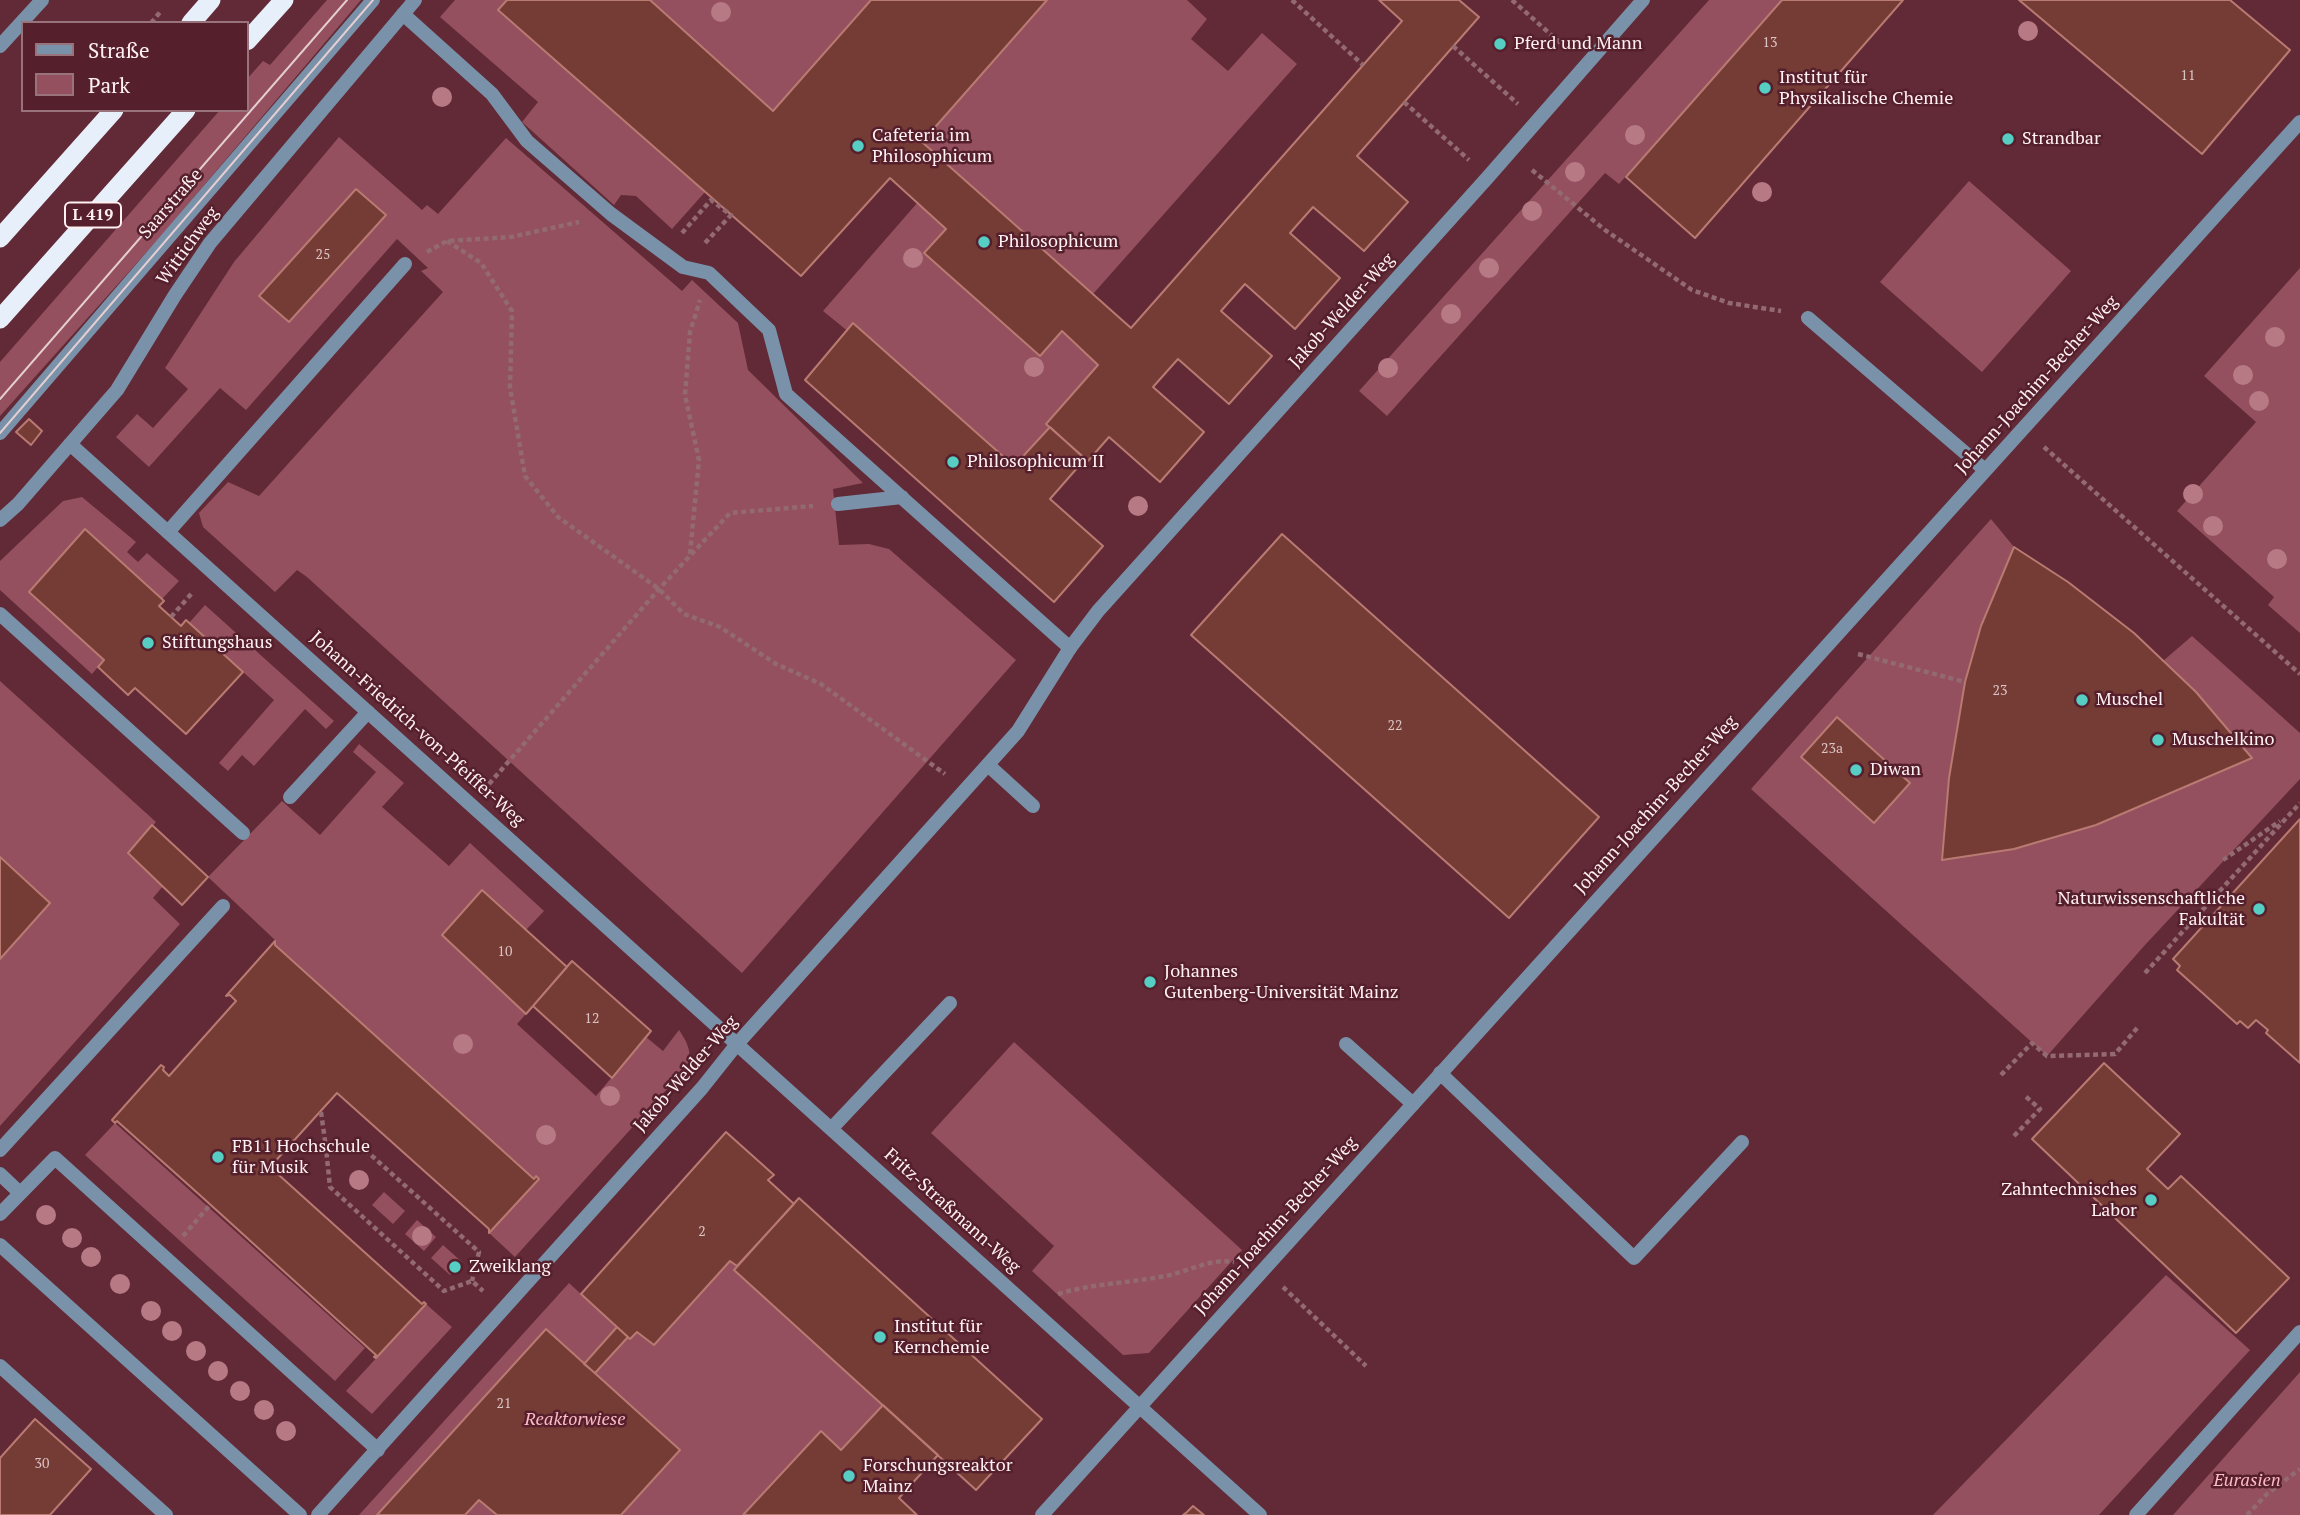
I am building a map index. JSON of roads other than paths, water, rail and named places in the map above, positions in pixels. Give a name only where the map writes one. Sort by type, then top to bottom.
[{"type":"highway","points":[[193,21],[211,0]]},
{"type":"highway","points":[[248,40],[284,0]]},
{"type":"highway","name":"L 419","points":[[0,238],[112,112]]},
{"type":"highway","name":"L 419","points":[[0,319],[184,112]]},
{"type":"street","points":[[23,21],[42,0]]},
{"type":"street","name":"Saarstraße","points":[[0,433],[373,0]]},
{"type":"street","name":"Wittichweg","points":[[0,520],[18,504],[117,390],[210,243],[415,0]]},
{"type":"street","name":"Jakob-Welder-Weg","points":[[318,1515],[1018,731],[1070,648],[1098,611],[1488,177],[1643,0]]},
{"type":"street","points":[[403,13],[492,94],[527,141],[611,214],[683,267],[709,273],[769,330],[786,394],[1070,648]]},
{"type":"street","points":[[0,46],[21,23]]},
{"type":"street","name":"Johann-Joachim-Becher-Weg","points":[[1042,1515],[2300,122]]},
{"type":"street","points":[[168,532],[405,264]]},
{"type":"street","points":[[1808,318],[1985,470]]},
{"type":"street","name":"Johann-Friedrich-von-Pfeiffer-Weg","points":[[70,444],[737,1044]]},
{"type":"street","points":[[838,504],[902,497]]},
{"type":"street","points":[[0,614],[243,833]]},
{"type":"street","points":[[290,797],[368,712]]},
{"type":"street","points":[[988,765],[1033,806]]},
{"type":"street","points":[[0,1150],[223,906]]},
{"type":"street","points":[[832,1128],[950,1003]]},
{"type":"street","name":"Fritz-Straßmann-Weg","points":[[737,1044],[1260,1515]]},
{"type":"street","points":[[1346,1044],[1413,1104]]},
{"type":"street","points":[[1440,1073],[1634,1258],[1742,1142]]},
{"type":"street","points":[[0,1214],[55,1158],[378,1450]]},
{"type":"street","points":[[0,1174],[20,1193]]},
{"type":"street","points":[[0,1245],[300,1515]]},
{"type":"street","points":[[2136,1515],[2300,1332]]},
{"type":"street","points":[[0,1366],[166,1515]]},
{"type":"tram line","points":[[0,399],[347,0]]},
{"type":"tram line","points":[[0,433],[373,0]]},
{"type":"place","name":"Pferd und Mann","points":[[1500,44]]},
{"type":"place","name":"Institut für Physikalische Chemie","points":[[1765,88]]},
{"type":"place","name":"Strandbar","points":[[2008,139]]},
{"type":"place","name":"Cafeteria im Philosophicum","points":[[858,146]]},
{"type":"place","name":"Philosophicum","points":[[984,242]]},
{"type":"place","name":"Philosophicum II","points":[[953,462]]},
{"type":"place","name":"Stiftungshaus","points":[[148,643]]},
{"type":"place","name":"Muschel","points":[[2082,700]]},
{"type":"place","name":"Muschelkino","points":[[2158,740]]},
{"type":"place","name":"Diwan","points":[[1856,770]]},
{"type":"place","name":"Naturwissenschaftliche Fakultät","points":[[2259,909]]},
{"type":"place","name":"Johannes Gutenberg-Universität Mainz","points":[[1150,982]]},
{"type":"place","name":"FB11 Hochschule für Musik","points":[[218,1157]]},
{"type":"place","name":"Zahntechnisches Labor","points":[[2151,1200]]},
{"type":"place","name":"Zweiklang","points":[[455,1267]]},
{"type":"place","name":"Institut für Kernchemie","points":[[880,1337]]},
{"type":"place","name":"Forschungsreaktor Mainz","points":[[849,1476]]},
{"type":"park label","name":"Reaktorwiese","points":[[575,1420]]},
{"type":"park label","name":"Eurasien","points":[[2247,1481]]}]
